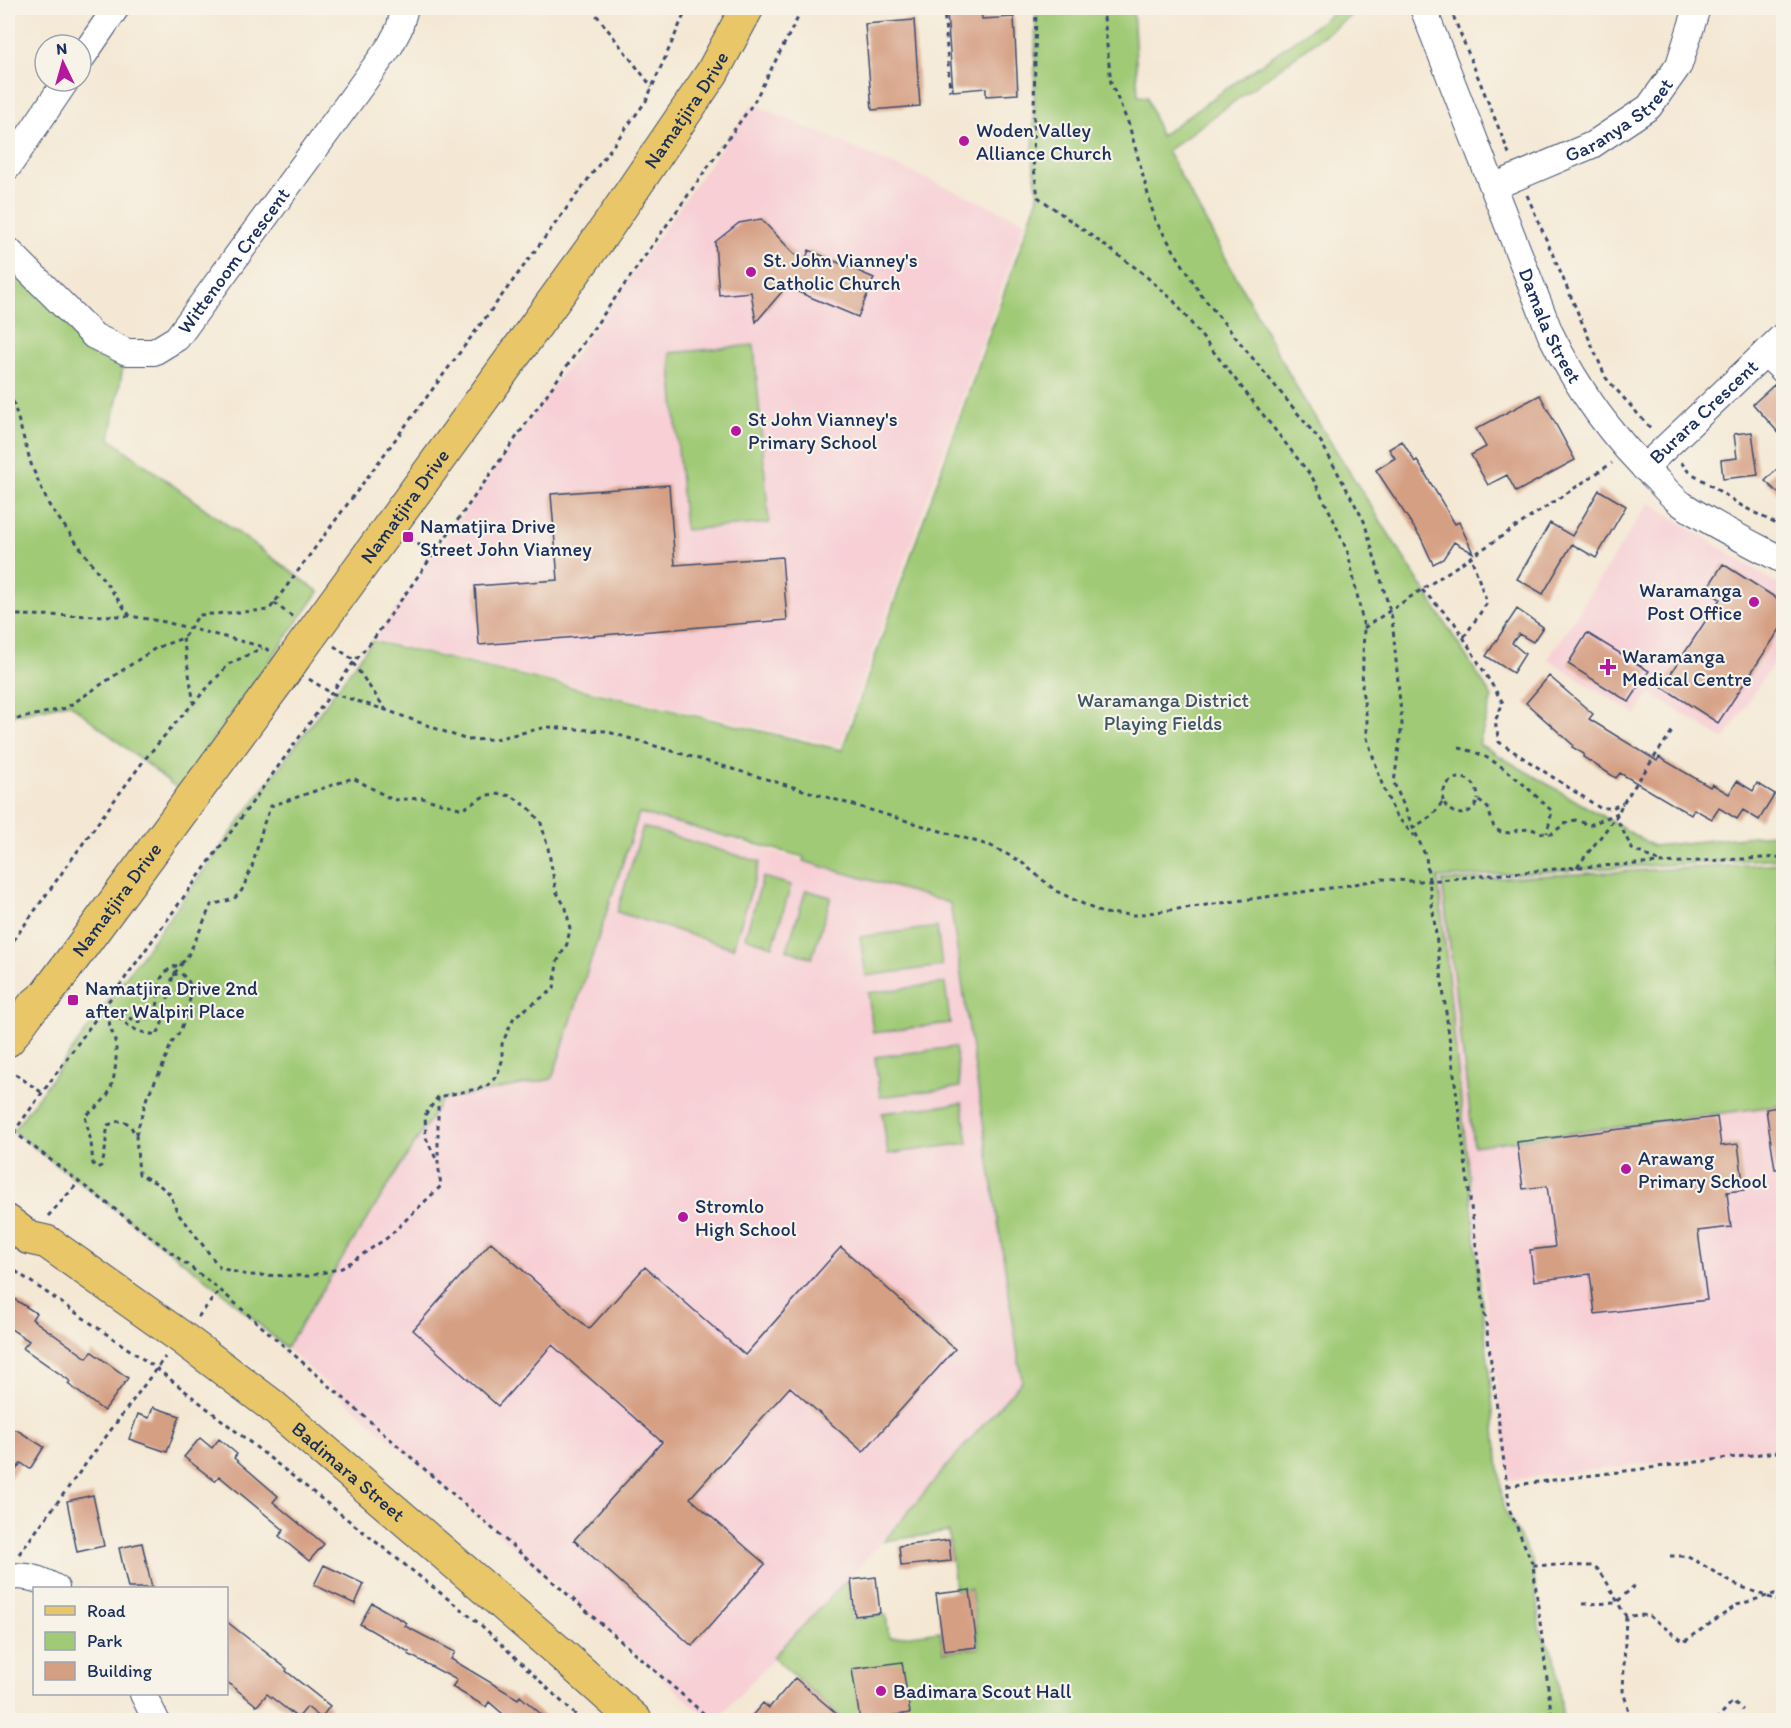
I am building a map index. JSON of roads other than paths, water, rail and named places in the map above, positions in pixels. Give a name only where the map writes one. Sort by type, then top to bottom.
[{"type":"main road","name":"Namatjira Drive","points":[[8,1040],[33,1006],[46,995],[277,682],[608,226],[712,73],[747,8]]},
{"type":"main road","name":"Namatjira Drive","points":[[8,1067],[44,1014],[46,995]]},
{"type":"main road","name":"Badimara Street","points":[[8,1203],[38,1227],[47,1242]]},
{"type":"main road","name":"Badimara Street","points":[[8,1222],[29,1238],[47,1242],[181,1337],[270,1404],[635,1720]]},
{"type":"street","points":[[93,42],[116,8]]},
{"type":"street","name":"Wittenoom Crescent","points":[[8,250],[94,336],[127,352],[154,352],[177,338],[390,46],[399,29],[405,8]]},
{"type":"street","name":"Damala Street","points":[[1423,8],[1550,333],[1565,363],[1602,419],[1636,459],[1682,504],[1784,561]]},
{"type":"street","name":"Garanya Street","points":[[1493,187],[1592,144],[1649,107],[1679,65],[1697,8]]},
{"type":"street","points":[[8,167],[58,93]]},
{"type":"street","name":"Burara Crescent","points":[[1636,459],[1666,446],[1784,335]]},
{"type":"street","name":"Burara Crescent","points":[[1765,353],[1784,371]]},
{"type":"street","points":[[11,1569],[21,1575],[45,1581],[54,1587]]},
{"type":"street","points":[[144,1695],[156,1720]]},
{"type":"place","name":"Woden Valley Alliance Church","points":[[964,141]]},
{"type":"place","name":"St. John Vianney's Catholic Church","points":[[751,272]]},
{"type":"place","name":"St John Vianney's Primary School","points":[[736,431]]},
{"type":"place","name":"Namatjira Drive Street John Vianney","points":[[408,537]]},
{"type":"place","name":"Waramanga Post Office","points":[[1754,602]]},
{"type":"place","name":"Waramanga Medical Centre","points":[[1608,667]]},
{"type":"place","name":"Namatjira Drive 2nd after Walpiri Place","points":[[73,1000]]},
{"type":"place","name":"Arawang Primary School","points":[[1626,1169]]},
{"type":"place","name":"Stromlo High School","points":[[683,1217]]},
{"type":"place","name":"Badimara Scout Hall","points":[[881,1691]]},
{"type":"park label","name":"Waramanga District Playing Fields","points":[[1163,712]]}]
